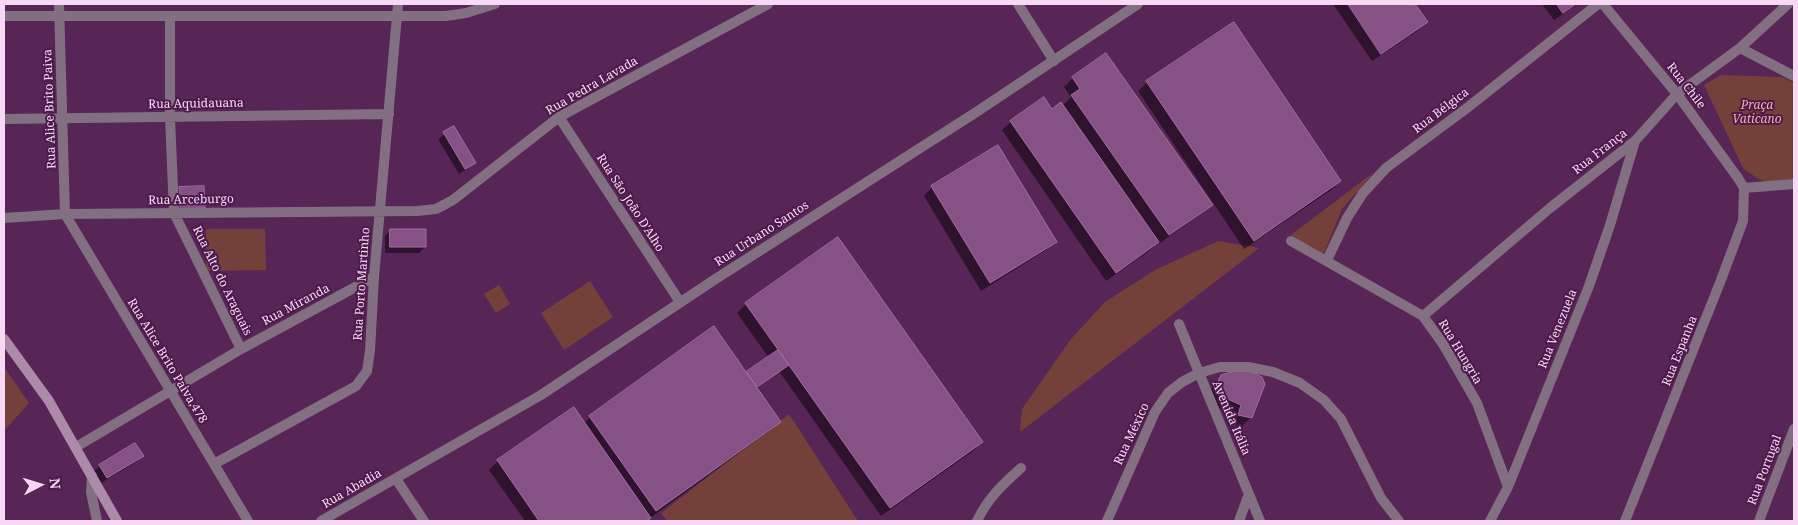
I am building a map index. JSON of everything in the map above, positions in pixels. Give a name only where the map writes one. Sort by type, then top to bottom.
[{"type":"street","name":"Rua Alice Brito Paiva","points":[[59,4],[65,214]]},
{"type":"street","name":"Rua Porto Martinho","points":[[214,464],[356,386],[367,371],[398,4]]},
{"type":"street","name":"Rua Pedra Lavada","points":[[380,211],[436,209],[453,200],[559,117],[768,4]]},
{"type":"street","points":[[1018,4],[1054,61]]},
{"type":"street","name":"Rua Urbano Santos","points":[[396,479],[541,395],[680,302],[978,111],[1138,4]]},
{"type":"street","name":"Rua Bélgica","points":[[1327,260],[1347,218],[1363,193],[1386,168],[1467,108],[1598,4]]},
{"type":"street","name":"Rua Chile","points":[[1603,4],[1678,94],[1744,188]]},
{"type":"street","name":"Rua França","points":[[1423,316],[1550,208],[1635,141],[1678,94],[1740,48],[1788,4]]},
{"type":"street","points":[[4,16],[446,16],[490,5]]},
{"type":"street","name":"Rua Alto do Araguais","points":[[170,16],[170,116],[174,213],[241,349]]},
{"type":"street","points":[[1740,48],[1794,76]]},
{"type":"street","name":"Rua Aquidauana","points":[[4,119],[389,114]]},
{"type":"street","name":"Rua São João D'Alho","points":[[559,117],[680,302]]},
{"type":"street","name":"Rua Venezuela","points":[[1490,521],[1508,487],[1589,286],[1610,225],[1635,141]]},
{"type":"street","points":[[1744,188],[1794,184]]},
{"type":"street","name":"Rua Espanha","points":[[1625,521],[1740,229],[1744,214],[1744,188]]},
{"type":"street","name":"Rua Arceburgo","points":[[4,218],[65,214],[380,211]]},
{"type":"street","name":"Rua Alice Brito Paiva,478","points":[[65,214],[248,521]]},
{"type":"street","name":"Rua Hungria","points":[[1291,241],[1423,316],[1444,344],[1477,403],[1508,487]]},
{"type":"street","name":"Rua Miranda","points":[[76,447],[241,349],[374,277]]},
{"type":"street","name":"Avenida Itália","points":[[1179,324],[1260,521]]},
{"type":"street","points":[[4,339],[49,401],[117,521]]},
{"type":"street","points":[[1199,373],[1220,367],[1248,367],[1273,372],[1300,383],[1324,400],[1341,419],[1382,498],[1398,521]]},
{"type":"street","name":"Rua México","points":[[1107,521],[1155,412],[1168,392],[1199,373]]},
{"type":"street","name":"Rua Portugal","points":[[1758,521],[1794,429]]},
{"type":"street","points":[[977,521],[983,508],[995,491],[1021,468]]},
{"type":"street","points":[[92,476],[91,492],[97,521]]},
{"type":"street","points":[[396,479],[424,521]]},
{"type":"street","name":"Rua Abadia","points":[[321,521],[396,479]]},
{"type":"street","points":[[1239,521],[1249,494]]},
{"type":"green space","name":"Praça Vaticano","points":[[1721,75],[1783,77],[1794,83],[1794,179],[1767,182],[1758,179],[1743,168],[1704,85]]},
{"type":"green space","points":[[1374,172],[1342,209],[1323,255],[1291,235]]},
{"type":"green space","points":[[206,229],[265,229],[266,270],[206,271]]},
{"type":"green space","points":[[1218,241],[1259,248],[1020,432],[1022,409],[1071,339],[1105,302],[1155,270]]},
{"type":"green space","points":[[590,281],[613,317],[564,350],[541,313]]},
{"type":"green space","points":[[499,285],[510,304],[496,313],[484,294]]},
{"type":"green space","points":[[4,367],[29,403],[4,431]]},
{"type":"green space","points":[[789,414],[858,521],[667,521],[661,513]]},
{"type":"building","points":[[1348,4],[1415,4],[1428,22],[1381,54]]},
{"type":"building","points":[[1557,4],[1576,4],[1563,13]]},
{"type":"building","points":[[1234,22],[1341,181],[1254,241],[1146,81]]},
{"type":"building","points":[[1106,53],[1213,205],[1169,235],[1071,95],[1080,89],[1072,77]]},
{"type":"building","points":[[1044,97],[1052,109],[1061,102],[1159,242],[1116,273],[1010,121]]},
{"type":"building","points":[[454,126],[476,163],[465,169],[443,132]]},
{"type":"building","points":[[998,145],[1057,242],[990,283],[931,186]]},
{"type":"building","points":[[204,186],[205,208],[180,209],[179,187]]},
{"type":"building","points":[[390,229],[426,229],[426,247],[390,247]]},
{"type":"building","points":[[838,237],[983,442],[890,508],[745,303]]},
{"type":"building","points":[[714,326],[781,422],[656,511],[589,416]]},
{"type":"building","points":[[778,350],[789,365],[757,387],[746,372]]},
{"type":"building","points":[[1240,370],[1249,371],[1262,377],[1265,384],[1252,418],[1238,415],[1241,405],[1223,397],[1217,390],[1217,383],[1221,375]]},
{"type":"building","points":[[574,407],[651,518],[646,521],[539,521],[497,460]]},
{"type":"building","points":[[135,443],[144,456],[107,478],[99,465]]}]
